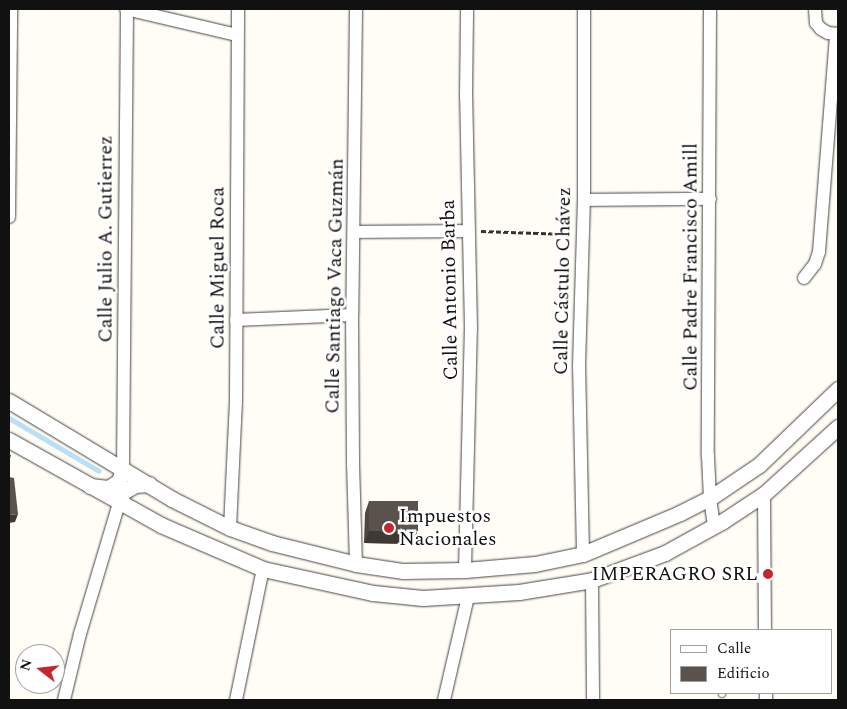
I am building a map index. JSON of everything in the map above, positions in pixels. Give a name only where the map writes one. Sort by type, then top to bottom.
[{"type":"street","points":[[9,217],[11,9]]},
{"type":"street","points":[[126,9],[238,36]]},
{"type":"street","name":"Calle Julio A. Gutierrez","points":[[123,469],[126,9]]},
{"type":"street","name":"Calle Miguel Roca","points":[[230,528],[236,401],[238,9]]},
{"type":"street","name":"Calle Santiago Vaca Guzmán","points":[[356,9],[352,315],[352,463],[356,564]]},
{"type":"street","name":"Calle Antonio Barba","points":[[465,570],[471,329],[466,96],[467,9]]},
{"type":"street","name":"Calle Cástulo Chávez","points":[[583,554],[579,366],[584,200],[584,9]]},
{"type":"street","name":"Calle Padre Francisco Amill","points":[[710,9],[708,456],[710,498],[714,526]]},
{"type":"street","points":[[804,278],[815,264],[819,252],[833,144],[834,121],[837,34],[828,33],[816,23],[815,9]]},
{"type":"street","points":[[584,200],[710,199]]},
{"type":"street","points":[[354,232],[468,231]]},
{"type":"street","points":[[236,320],[352,315]]},
{"type":"street","points":[[9,401],[149,484],[230,528],[272,543],[356,564],[403,571],[465,570],[535,564],[583,554],[636,533],[710,498],[759,465],[838,389]]},
{"type":"street","points":[[9,440],[119,504],[169,529],[263,569],[373,593],[423,598],[468,597],[519,592],[592,580],[665,553],[714,526],[764,494],[838,426]]},
{"type":"street","points":[[88,486],[108,488],[119,482],[123,469]]},
{"type":"street","points":[[64,700],[80,634],[123,492],[135,485],[149,484]]},
{"type":"street","points":[[764,494],[765,629]]},
{"type":"street","points":[[236,700],[263,569]]},
{"type":"street","points":[[592,580],[593,700]]},
{"type":"street","points":[[444,700],[468,597]]},
{"type":"path","points":[[468,231],[582,234]]},
{"type":"building","points":[[9,477],[14,478],[18,514],[9,515]]},
{"type":"building","points":[[369,501],[418,501],[418,531],[369,531]]},
{"type":"waterway","points":[[9,418],[99,471]]},
{"type":"place","name":"Impuestos Nacionales","points":[[389,528]]},
{"type":"place","name":"IMPERAGRO SRL","points":[[768,574]]}]
